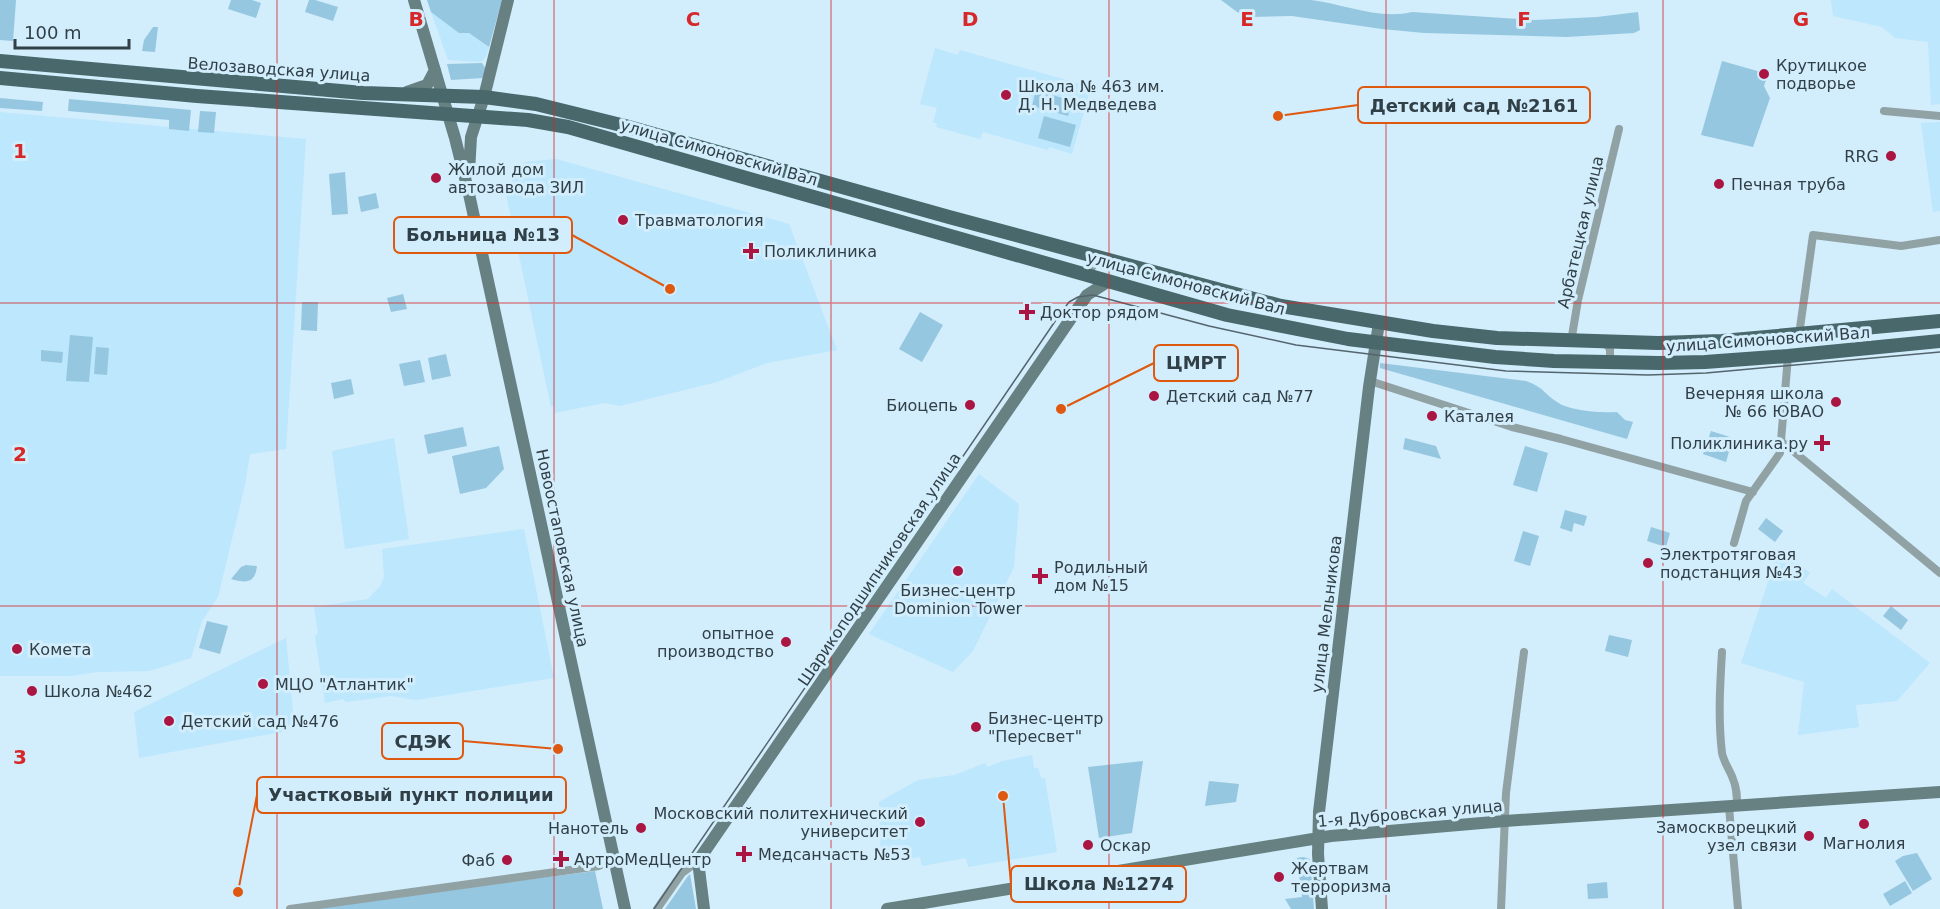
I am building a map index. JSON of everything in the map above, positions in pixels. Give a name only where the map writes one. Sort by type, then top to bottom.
[{"type":"main road","name":"Новоостаповская улица","points":[[414,0],[469,194],[625,909]]},
{"type":"main road","name":"Новоостаповская улица","points":[[469,194],[469,148],[508,0]]},
{"type":"main road","name":"Велозаводская улица","points":[[0,61],[234,83],[398,94],[484,97]]},
{"type":"main road","points":[[398,94],[427,85],[435,70]]},
{"type":"main road","name":"Велозаводская улица","points":[[0,78],[477,117]]},
{"type":"main road","name":"улица Симоновский Вал","points":[[484,97],[536,104],[625,126],[974,224],[1281,306],[1380,323],[1497,338],[1658,343],[1722,341],[1940,321]]},
{"type":"main road","name":"улица Симоновский Вал","points":[[477,117],[533,121],[608,137],[1227,315],[1377,344],[1495,357],[1600,362],[1705,363],[1940,341]]},
{"type":"main road","points":[[969,242],[963,237],[962,231],[966,226],[974,224]]},
{"type":"main road","points":[[1080,272],[1087,295],[1109,281]]},
{"type":"main road","name":"Шарикоподшипниковская улица","points":[[698,861],[1087,295]]},
{"type":"main road","points":[[1277,325],[1284,324],[1289,319],[1289,312],[1281,306]]},
{"type":"main road","name":"улица Мельникова","points":[[1322,909],[1318,838],[1319,812],[1370,381],[1380,323]]},
{"type":"main road","name":"1-я Дубровская улица","points":[[887,909],[1318,838],[1505,821],[1940,792]]},
{"type":"main road","points":[[698,861],[704,909]]},
{"type":"street","points":[[533,121],[526,118],[524,111],[528,105],[536,104]]},
{"type":"street","points":[[1884,111],[1940,116]]},
{"type":"street","name":"Арбатецкая улица","points":[[1571,342],[1578,300],[1619,129]]},
{"type":"street","points":[[1799,334],[1813,235],[1901,246],[1940,240]]},
{"type":"street","points":[[1080,272],[1088,272],[1092,266],[1092,260],[1086,254]]},
{"type":"street","points":[[1600,362],[1609,360],[1611,353],[1609,346],[1601,342]]},
{"type":"street","points":[[1658,343],[1649,347],[1646,354],[1649,360],[1659,363]]},
{"type":"street","points":[[1734,543],[1746,501],[1780,453],[1788,356]]},
{"type":"street","points":[[1370,381],[1512,428],[1561,439],[1753,492]]},
{"type":"street","points":[[1782,441],[1940,573]]},
{"type":"street","points":[[1722,651],[1720,687],[1722,754],[1736,791],[1733,806],[1738,909]]},
{"type":"street","points":[[1501,909],[1506,793],[1524,652]]},
{"type":"street","points":[[290,909],[599,866],[614,859]]},
{"type":"street","name":"Шарикоподшипниковская улица","points":[[657,909],[682,873],[698,861]]},
{"type":"shaded area","points":[[0,0],[16,0],[13,41],[0,40]]},
{"type":"shaded area","points":[[231,0],[252,0],[261,3],[256,18],[228,9]]},
{"type":"shaded area","points":[[309,0],[338,7],[333,21],[305,12]]},
{"type":"shaded area","points":[[427,0],[502,0],[489,47],[469,33],[459,33],[431,12]]},
{"type":"shaded area","points":[[1221,0],[1311,0],[1374,13],[1412,12],[1535,20],[1597,17],[1638,12],[1640,30],[1634,33],[1567,37],[1424,33],[1292,16],[1251,17],[1237,12]]},
{"type":"shaded area","points":[[1831,0],[1940,0],[1940,104],[1931,105],[1928,42],[1895,38],[1882,27],[1833,16]]},
{"type":"shaded area","points":[[431,12],[459,32],[469,33],[489,47],[486,57],[481,62],[448,60]]},
{"type":"shaded area","points":[[153,27],[158,27],[155,52],[142,51],[144,40]]},
{"type":"shaded area","name":"Школа № 463 им. Д. Н. Медведева","points":[[935,48],[958,55],[960,50],[1091,87],[1072,154],[1049,147],[1048,150],[983,132],[980,139],[936,127],[937,123],[933,123],[937,108],[920,104]]},
{"type":"shaded area","points":[[1722,61],[1768,74],[1764,86],[1770,98],[1753,147],[1701,135]]},
{"type":"shaded area","points":[[482,63],[486,69],[483,78],[451,80],[447,64]]},
{"type":"shaded area","points":[[1036,90],[1072,101],[1068,116],[1032,106]]},
{"type":"shaded area","points":[[0,98],[43,102],[42,111],[0,108]]},
{"type":"shaded area","points":[[69,99],[191,110],[189,131],[169,129],[169,120],[68,111]]},
{"type":"shaded area","points":[[200,111],[216,112],[214,133],[198,132]]},
{"type":"shaded area","points":[[0,112],[306,139],[286,449],[250,454],[245,485],[218,597],[202,621],[191,658],[149,671],[98,672],[70,676],[0,676]]},
{"type":"shaded area","points":[[1044,116],[1076,125],[1070,147],[1038,138]]},
{"type":"shaded area","points":[[1940,122],[1940,211],[1933,212],[1921,123]]},
{"type":"shaded area","points":[[556,159],[789,224],[837,350],[767,363],[717,382],[620,406],[604,403],[555,413],[554,406],[551,407],[505,189],[525,162]]},
{"type":"shaded area","points":[[345,172],[348,214],[332,215],[329,174]]},
{"type":"shaded area","points":[[376,193],[379,208],[361,212],[358,197]]},
{"type":"shaded area","points":[[403,294],[407,309],[391,312],[387,298]]},
{"type":"shaded area","points":[[302,302],[318,302],[317,331],[301,330]]},
{"type":"shaded area","points":[[920,312],[943,325],[922,362],[899,349]]},
{"type":"shaded area","points":[[70,335],[93,337],[89,382],[66,381]]},
{"type":"shaded area","points":[[96,347],[109,348],[107,375],[94,374]]},
{"type":"shaded area","points":[[41,350],[63,352],[62,363],[41,361]]},
{"type":"shaded area","points":[[446,354],[451,376],[432,380],[428,358]]},
{"type":"shaded area","points":[[420,360],[425,382],[404,386],[399,364]]},
{"type":"shaded area","points":[[1380,363],[1526,381],[1569,408],[1617,412],[1625,420],[1633,422],[1627,439],[1380,368]]},
{"type":"shaded area","points":[[351,379],[354,394],[334,399],[331,383]]},
{"type":"shaded area","points":[[463,427],[467,446],[428,454],[424,435]]},
{"type":"shaded area","points":[[1711,431],[1733,438],[1726,462],[1703,454]]},
{"type":"shaded area","points":[[394,438],[409,539],[345,549],[332,451]]},
{"type":"shaded area","points":[[1405,438],[1436,446],[1441,459],[1403,449]]},
{"type":"shaded area","points":[[499,446],[504,469],[486,488],[460,494],[452,456]]},
{"type":"shaded area","points":[[1525,446],[1548,453],[1537,492],[1513,485]]},
{"type":"shaded area","points":[[979,474],[1019,504],[1014,567],[973,651],[953,672],[869,634]]},
{"type":"shaded area","points":[[1565,510],[1587,516],[1584,526],[1574,523],[1572,532],[1560,528]]},
{"type":"shaded area","points":[[1766,518],[1783,531],[1775,542],[1758,529]]},
{"type":"shaded area","points":[[1651,527],[1670,533],[1666,547],[1647,541]]},
{"type":"shaded area","points":[[524,529],[554,678],[416,700],[391,696],[346,702],[343,699],[325,703],[315,637],[318,633],[314,607],[368,599],[381,585],[384,576],[382,549]]},
{"type":"shaded area","points":[[1523,531],[1539,536],[1530,566],[1514,561]]},
{"type":"shaded area","points":[[1779,549],[1810,573],[1803,583],[1826,598],[1832,589],[1930,663],[1897,701],[1856,705],[1859,727],[1798,735],[1804,682],[1741,663]]},
{"type":"shaded area","points":[[257,566],[252,579],[241,581],[231,579],[241,567]]},
{"type":"shaded area","points":[[1891,606],[1908,620],[1901,630],[1883,616]]},
{"type":"shaded area","points":[[207,621],[228,626],[220,654],[199,648]]},
{"type":"shaded area","points":[[1609,635],[1632,640],[1628,657],[1605,651]]},
{"type":"shaded area","points":[[286,638],[294,722],[281,732],[139,758],[134,712]]},
{"type":"shaded area","points":[[1032,755],[1034,768],[1038,768],[1041,778],[1045,778],[1057,852],[968,867],[966,858],[922,866],[920,857],[890,862],[881,861],[879,802],[918,780],[955,775],[985,763],[987,767]]},
{"type":"shaded area","points":[[1143,761],[1132,833],[1099,838],[1088,767]]},
{"type":"shaded area","points":[[1209,781],[1239,784],[1236,802],[1205,806]]},
{"type":"shaded area","points":[[1917,853],[1932,879],[1913,891],[1895,861],[1903,856]]},
{"type":"shaded area","points":[[1297,858],[1310,859],[1314,909],[1291,909],[1285,899],[1302,897]]},
{"type":"shaded area","points":[[595,871],[603,909],[302,909]]},
{"type":"shaded area","points":[[690,874],[696,909],[665,909],[688,876]]},
{"type":"shaded area","points":[[1905,881],[1912,893],[1890,906],[1883,894]]},
{"type":"shaded area","points":[[1607,882],[1608,898],[1588,899],[1587,884]]},
{"type":"tram line","points":[[654,909],[1058,317],[1069,302],[1078,297],[1093,295],[1209,326],[1296,345],[1506,371],[1648,375],[1706,373],[1940,352]]},
{"type":"place","name":"Крутицкое подворье","points":[[1764,74]]},
{"type":"place","name":"Школа № 463 им. Д. Н. Медведева","points":[[1006,95]]},
{"type":"place","name":"Детский сад №2161","points":[[1278,116]]},
{"type":"place","name":"RRG","points":[[1891,156]]},
{"type":"place","name":"Жилой дом автозавода ЗИЛ","points":[[436,178]]},
{"type":"place","name":"Печная труба","points":[[1719,184]]},
{"type":"place","name":"Травматология","points":[[623,220]]},
{"type":"place","name":"Поликлиника","points":[[751,251]]},
{"type":"place","name":"Больница №13","points":[[670,289]]},
{"type":"place","name":"Доктор рядом","points":[[1027,312]]},
{"type":"place","name":"Детский сад №77","points":[[1154,396]]},
{"type":"place","name":"Вечерняя школа № 66 ЮВАО","points":[[1836,402]]},
{"type":"place","name":"Биоцепь","points":[[970,405]]},
{"type":"place","name":"ЦМРТ","points":[[1061,409]]},
{"type":"place","name":"Каталея","points":[[1432,416]]},
{"type":"place","name":"Поликлиника.ру","points":[[1822,443]]},
{"type":"place","name":"Электротяговая подстанция №43","points":[[1648,563]]},
{"type":"place","name":"Бизнес-центр Dominion Tower","points":[[958,571]]},
{"type":"place","name":"Родильный дом №15","points":[[1040,576]]},
{"type":"place","name":"опытное производство","points":[[786,642]]},
{"type":"place","name":"Комета","points":[[17,649]]},
{"type":"place","name":"МЦО \"Атлантик\"","points":[[263,684]]},
{"type":"place","name":"Школа №462","points":[[32,691]]},
{"type":"place","name":"Детский сад №476","points":[[169,721]]},
{"type":"place","name":"Бизнес-центр \"Пересвет\"","points":[[976,727]]},
{"type":"place","name":"СДЭК","points":[[558,749]]},
{"type":"place","name":"Школа №1274","points":[[1003,796]]},
{"type":"place","name":"Московский политехнический университет","points":[[920,822]]},
{"type":"place","name":"Магнолия","points":[[1864,824]]},
{"type":"place","name":"Нанотель","points":[[641,828]]},
{"type":"place","name":"Замоскворецкий узел связи","points":[[1809,836]]},
{"type":"place","name":"Оскар","points":[[1088,845]]},
{"type":"place","name":"Медсанчасть №53","points":[[744,854]]},
{"type":"place","name":"АртроМедЦентр","points":[[561,859]]},
{"type":"place","name":"Фаб","points":[[507,860]]},
{"type":"place","name":"Жертвам терроризма","points":[[1279,877]]},
{"type":"place","name":"Участковый пункт полиции","points":[[238,892]]}]
